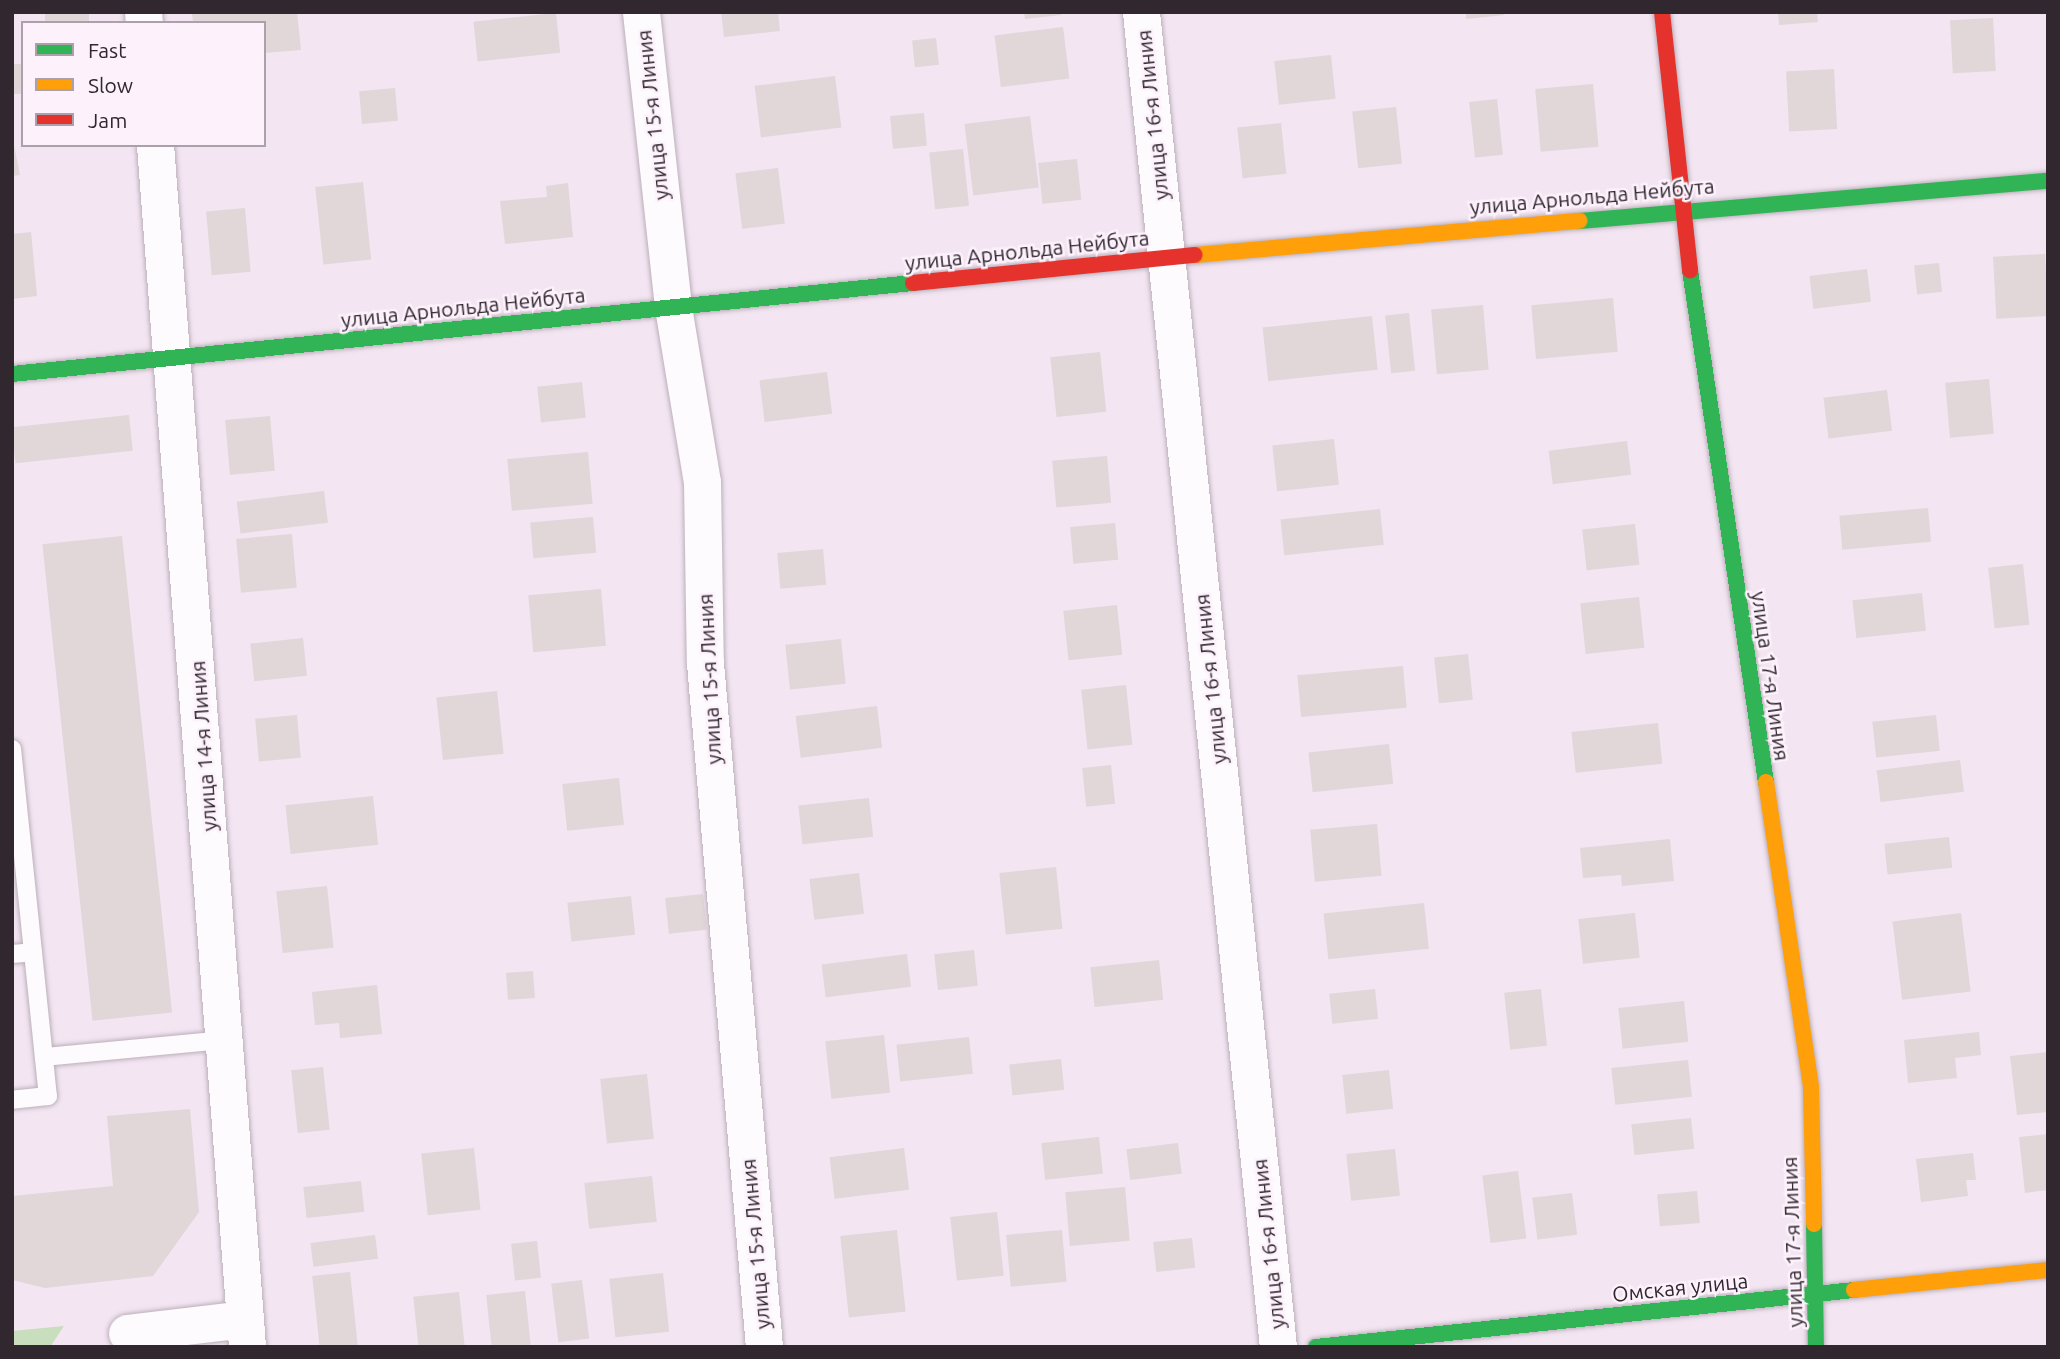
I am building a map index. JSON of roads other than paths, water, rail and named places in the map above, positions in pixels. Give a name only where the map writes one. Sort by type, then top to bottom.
[{"type":"street","name":"улица 15-я Линия","points":[[641,12],[673,307],[702,482],[705,663],[764,1347]]},
{"type":"street","name":"улица 16-я Линия","points":[[1141,12],[1279,1347]]},
{"type":"street","name":"улица 17-я Линия","points":[[1662,12],[1681,209],[1811,1088],[1811,1295],[1816,1347]]},
{"type":"street","name":"улица 14-я Линия","points":[[155,147],[174,357],[246,1333]]},
{"type":"street","name":"улица Арнольда Нейбута","points":[[12,374],[1167,257],[1681,209],[2048,181]]},
{"type":"street","name":"Омская улица","points":[[1316,1347],[2048,1270]]},
{"type":"street","points":[[127,1333],[246,1333]]},
{"type":"lane","points":[[12,749],[19,882],[33,952],[48,1096],[12,1100]]},
{"type":"lane","points":[[12,954],[33,952]]},
{"type":"lane","points":[[44,1057],[224,1040]]}]
